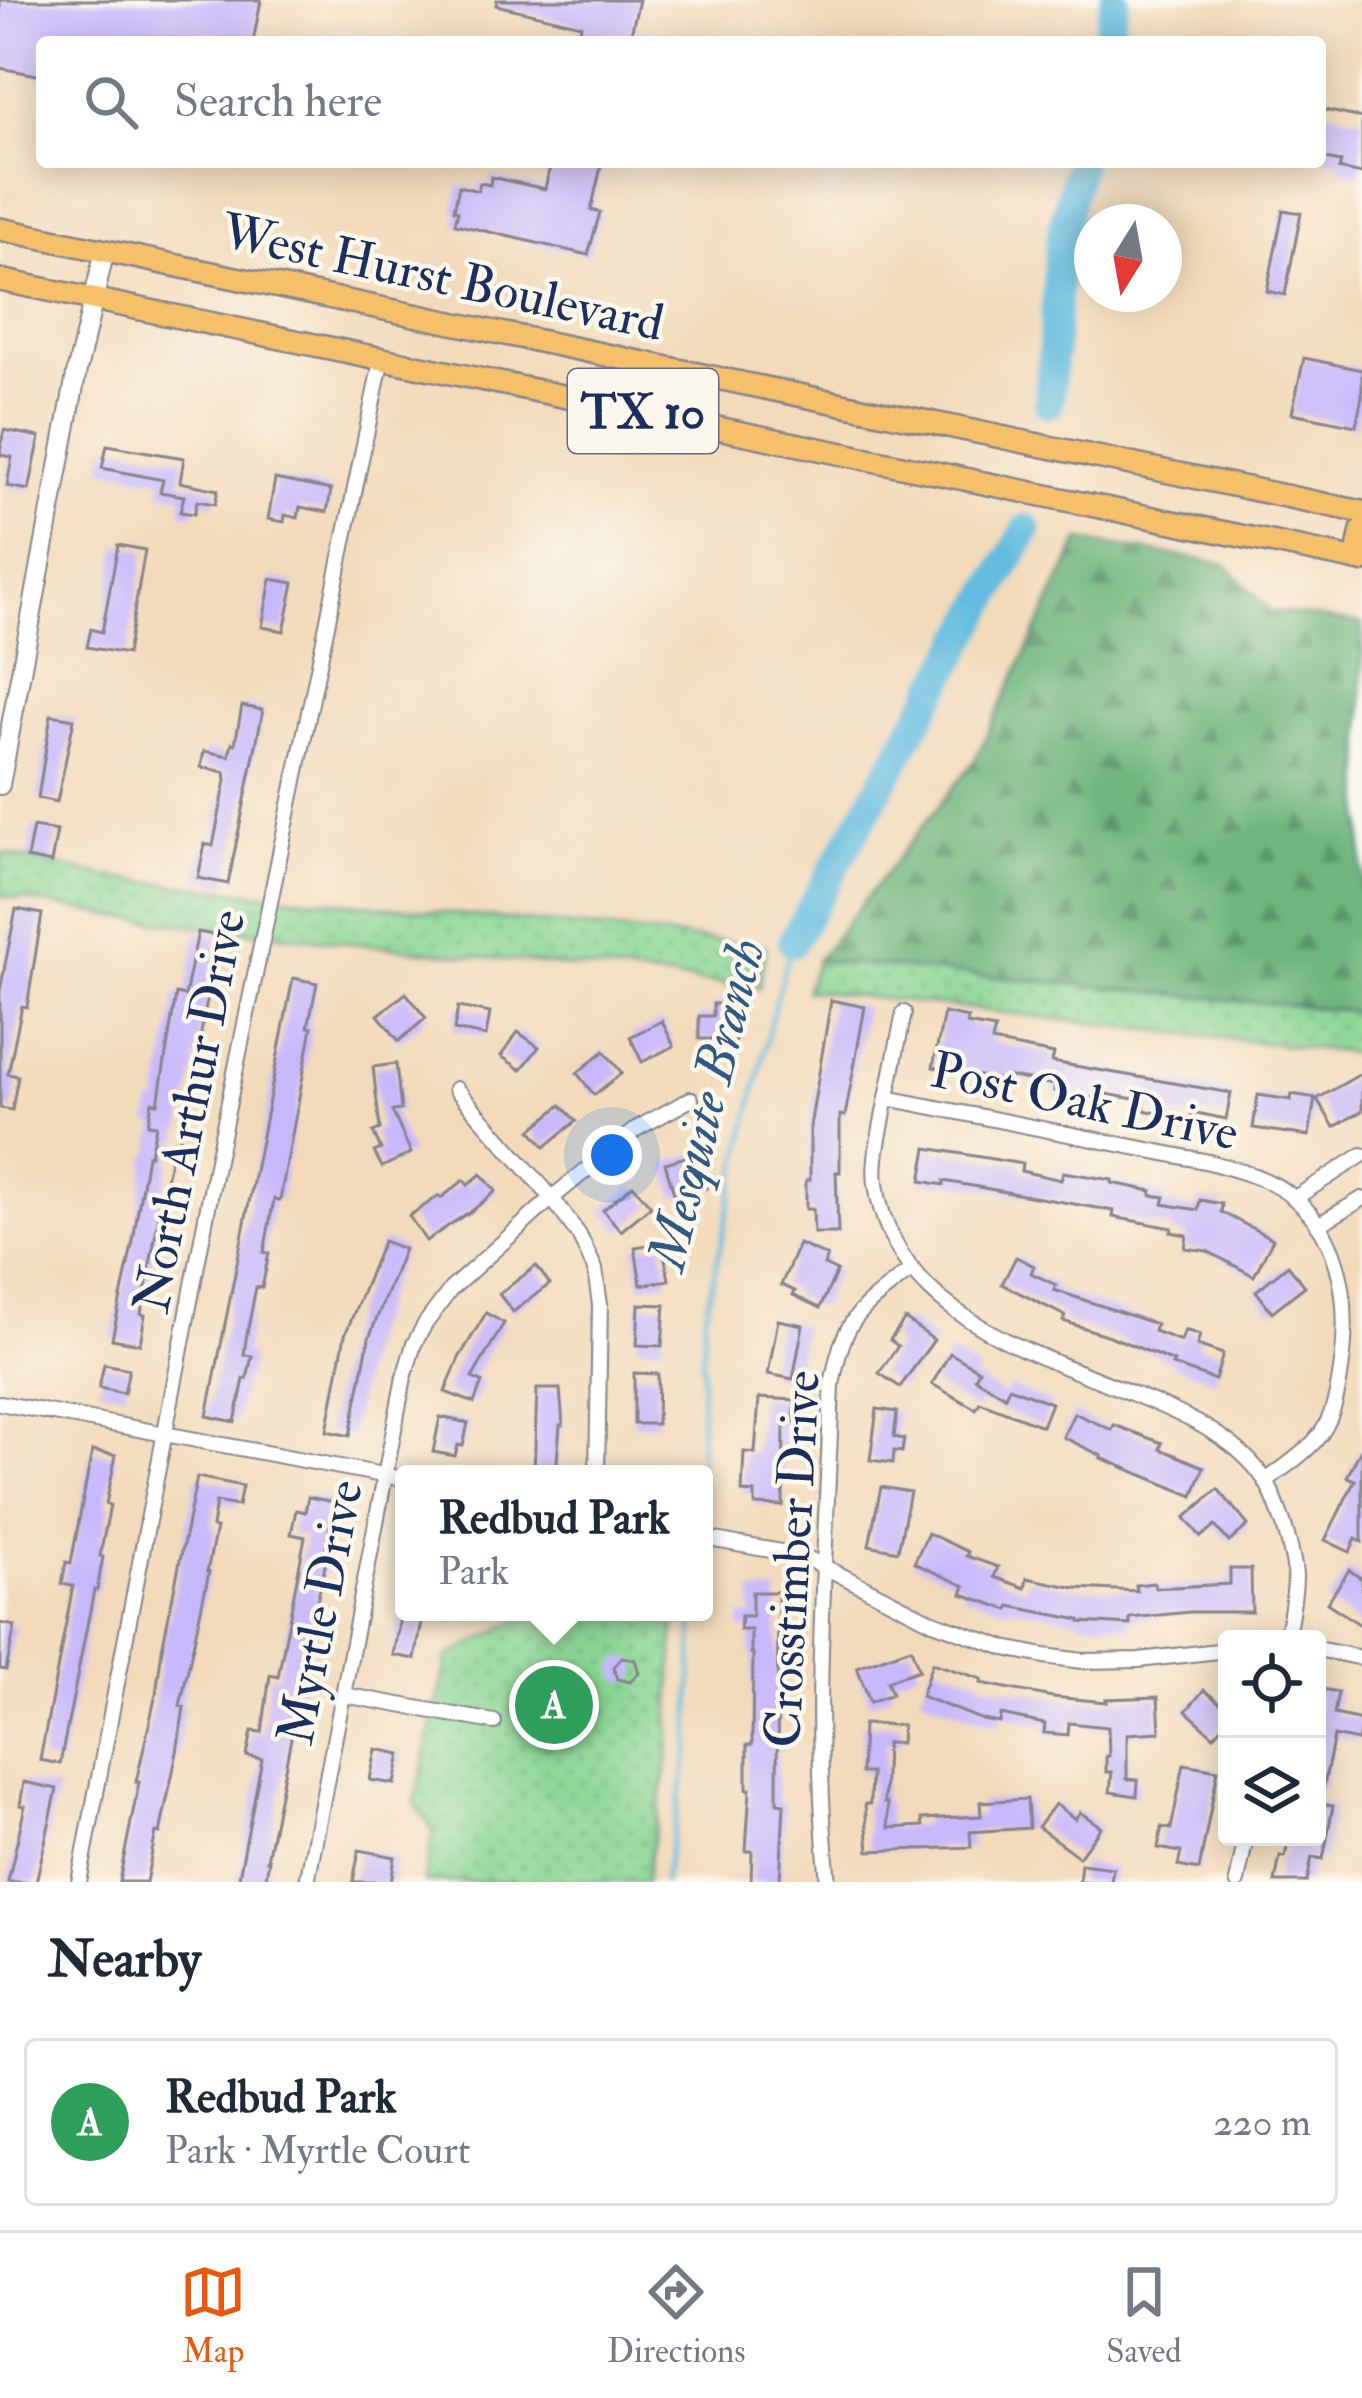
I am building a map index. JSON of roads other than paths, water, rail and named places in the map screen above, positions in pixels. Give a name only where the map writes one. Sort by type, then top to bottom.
[{"type":"main road","name":"West Hurst Boulevard","points":[[0,229],[1362,512]]},
{"type":"main road","name":"West Hurst Boulevard","points":[[0,280],[1359,560]]},
{"type":"main road","points":[[1359,560],[1362,530]]},
{"type":"street","points":[[0,785],[77,370],[105,250]]},
{"type":"street","name":"North Arthur Drive","points":[[79,1882],[272,886],[382,357]]},
{"type":"street","points":[[904,1013],[875,1153],[884,1218],[898,1248],[938,1299],[967,1320],[1185,1416],[1222,1437],[1266,1480],[1295,1574],[1287,1630]]},
{"type":"street","points":[[456,1089],[552,1198],[579,1234],[595,1269],[600,1306],[597,1465]]},
{"type":"street","name":"Post Oak Drive","points":[[887,1098],[1209,1162],[1252,1175],[1295,1198],[1318,1226],[1341,1275],[1347,1334],[1337,1397],[1322,1431],[1266,1480]]},
{"type":"street","name":"Myrtle Drive","points":[[307,1882],[384,1475],[414,1344],[451,1288],[552,1198],[636,1129],[691,1099]]},
{"type":"street","points":[[1295,1198],[1362,1155]]},
{"type":"street","points":[[1318,1226],[1362,1199]]},
{"type":"street","name":"Crosstimber Drive","points":[[828,1882],[819,1728],[832,1385],[837,1353],[858,1312],[912,1269]]},
{"type":"street","points":[[0,1402],[395,1477]]},
{"type":"street","points":[[713,1540],[803,1556],[933,1622],[1005,1648],[1083,1660],[1139,1660],[1218,1651]]},
{"type":"street","points":[[1326,1651],[1362,1658]]},
{"type":"street","points":[[344,1695],[494,1723]]},
{"type":"street","points":[[1237,1882],[1244,1846]]},
{"type":"waterway","name":"Mesquite Branch","points":[[1107,36],[1115,0]]},
{"type":"waterway","name":"Mesquite Branch","points":[[1049,403],[1060,242],[1078,168]]},
{"type":"waterway","name":"Mesquite Branch","points":[[792,942],[1027,529]]},
{"type":"waterway","name":"Mesquite Branch","points":[[699,1465],[704,1319],[792,942]]},
{"type":"waterway","name":"Mesquite Branch","points":[[663,1882],[690,1748],[694,1621]]},
{"type":"place","name":"Redbud Park","points":[[554,1705]]}]
